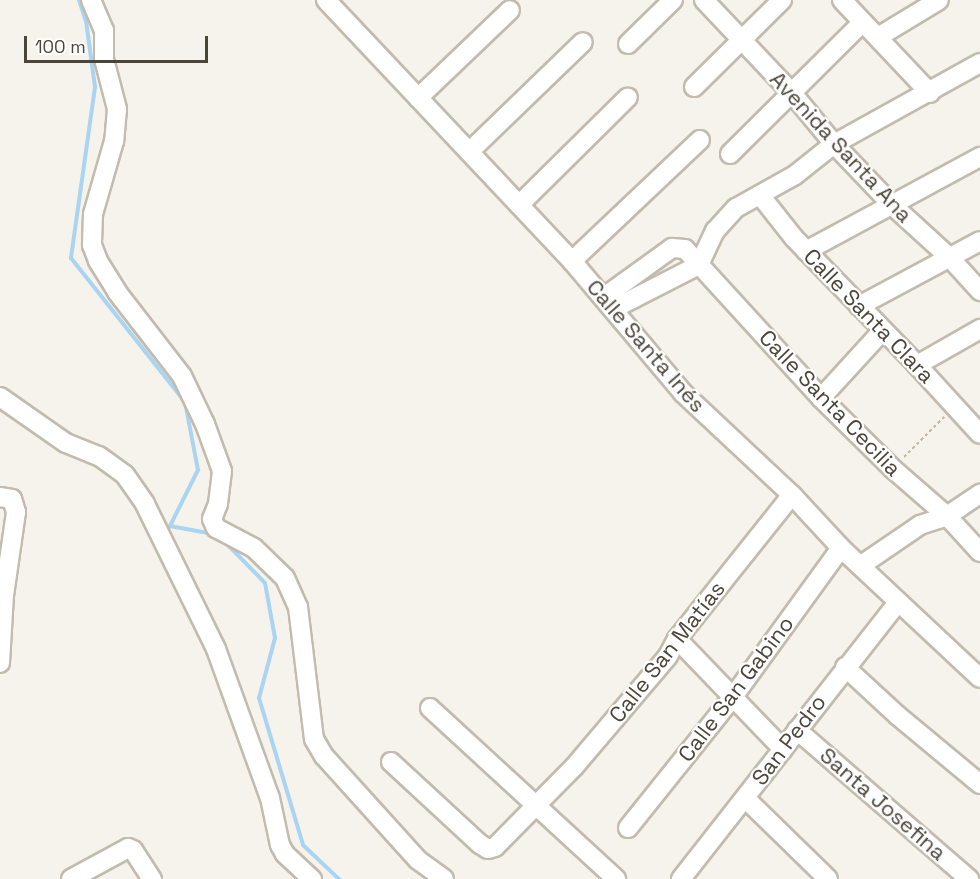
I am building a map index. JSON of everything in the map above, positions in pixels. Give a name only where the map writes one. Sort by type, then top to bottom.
[{"type":"street","points":[[91,0],[104,30],[104,59],[117,109],[114,141],[93,214],[92,245],[98,261],[117,292],[182,376],[205,424],[222,471],[218,504],[213,519],[216,528],[254,548],[285,578],[298,607],[314,739],[324,756],[418,860],[444,879]]},
{"type":"street","name":"Calle Santa Inés","points":[[326,0],[572,261],[683,393],[792,495],[841,548],[980,678]]},
{"type":"street","points":[[628,44],[673,0]]},
{"type":"street","name":"Avenida Santa Ana","points":[[704,0],[792,93],[834,144],[892,205],[950,258],[980,291]]},
{"type":"street","points":[[694,87],[782,0]]},
{"type":"street","points":[[842,0],[930,93]]},
{"type":"street","points":[[878,37],[939,0]]},
{"type":"street","points":[[418,98],[510,10]]},
{"type":"street","points":[[730,154],[863,22]]},
{"type":"street","points":[[469,152],[583,42]]},
{"type":"street","points":[[609,303],[699,265],[715,231],[736,208],[795,175],[834,144],[930,93],[980,63]]},
{"type":"street","points":[[519,205],[628,98]]},
{"type":"street","points":[[572,261],[700,140]]},
{"type":"street","points":[[806,251],[980,157]]},
{"type":"street","name":"Calle Santa Clara","points":[[760,195],[806,251],[917,365],[980,434]]},
{"type":"street","points":[[859,306],[980,241]]},
{"type":"street","name":"Calle Santa Cecilia","points":[[609,303],[672,248],[685,249],[821,398],[893,469],[947,516],[980,552]]},
{"type":"street","points":[[917,365],[980,329]]},
{"type":"street","points":[[821,398],[883,330]]},
{"type":"street","points":[[0,397],[66,443],[108,462],[125,475],[146,504],[216,649],[270,798],[280,845],[285,854],[312,879]]},
{"type":"street","points":[[860,566],[920,525],[947,516],[980,494]]},
{"type":"street","name":"Calle San Matías","points":[[391,762],[488,849],[495,847],[537,807],[668,656],[677,639],[792,495]]},
{"type":"street","points":[[0,497],[12,499],[16,512],[2,595],[0,663]]},
{"type":"street","name":"Calle San Gabino","points":[[628,828],[733,697],[841,548]]},
{"type":"street","name":"San Pedro","points":[[681,879],[898,602]]},
{"type":"street","points":[[677,639],[783,749]]},
{"type":"street","points":[[845,667],[897,715],[980,784]]},
{"type":"street","points":[[430,708],[616,879]]},
{"type":"street","name":"Santa Josefina","points":[[797,730],[969,879]]},
{"type":"street","points":[[745,798],[828,879]]},
{"type":"street","points":[[71,879],[128,848],[133,850],[152,879]]},
{"type":"path","points":[[893,469],[955,406]]},
{"type":"waterway","points":[[79,0],[86,21],[95,87],[71,258],[185,402],[198,470],[170,526],[213,534]]},
{"type":"waterway","points":[[226,543],[265,583],[275,638],[259,698],[303,845],[339,879]]}]
